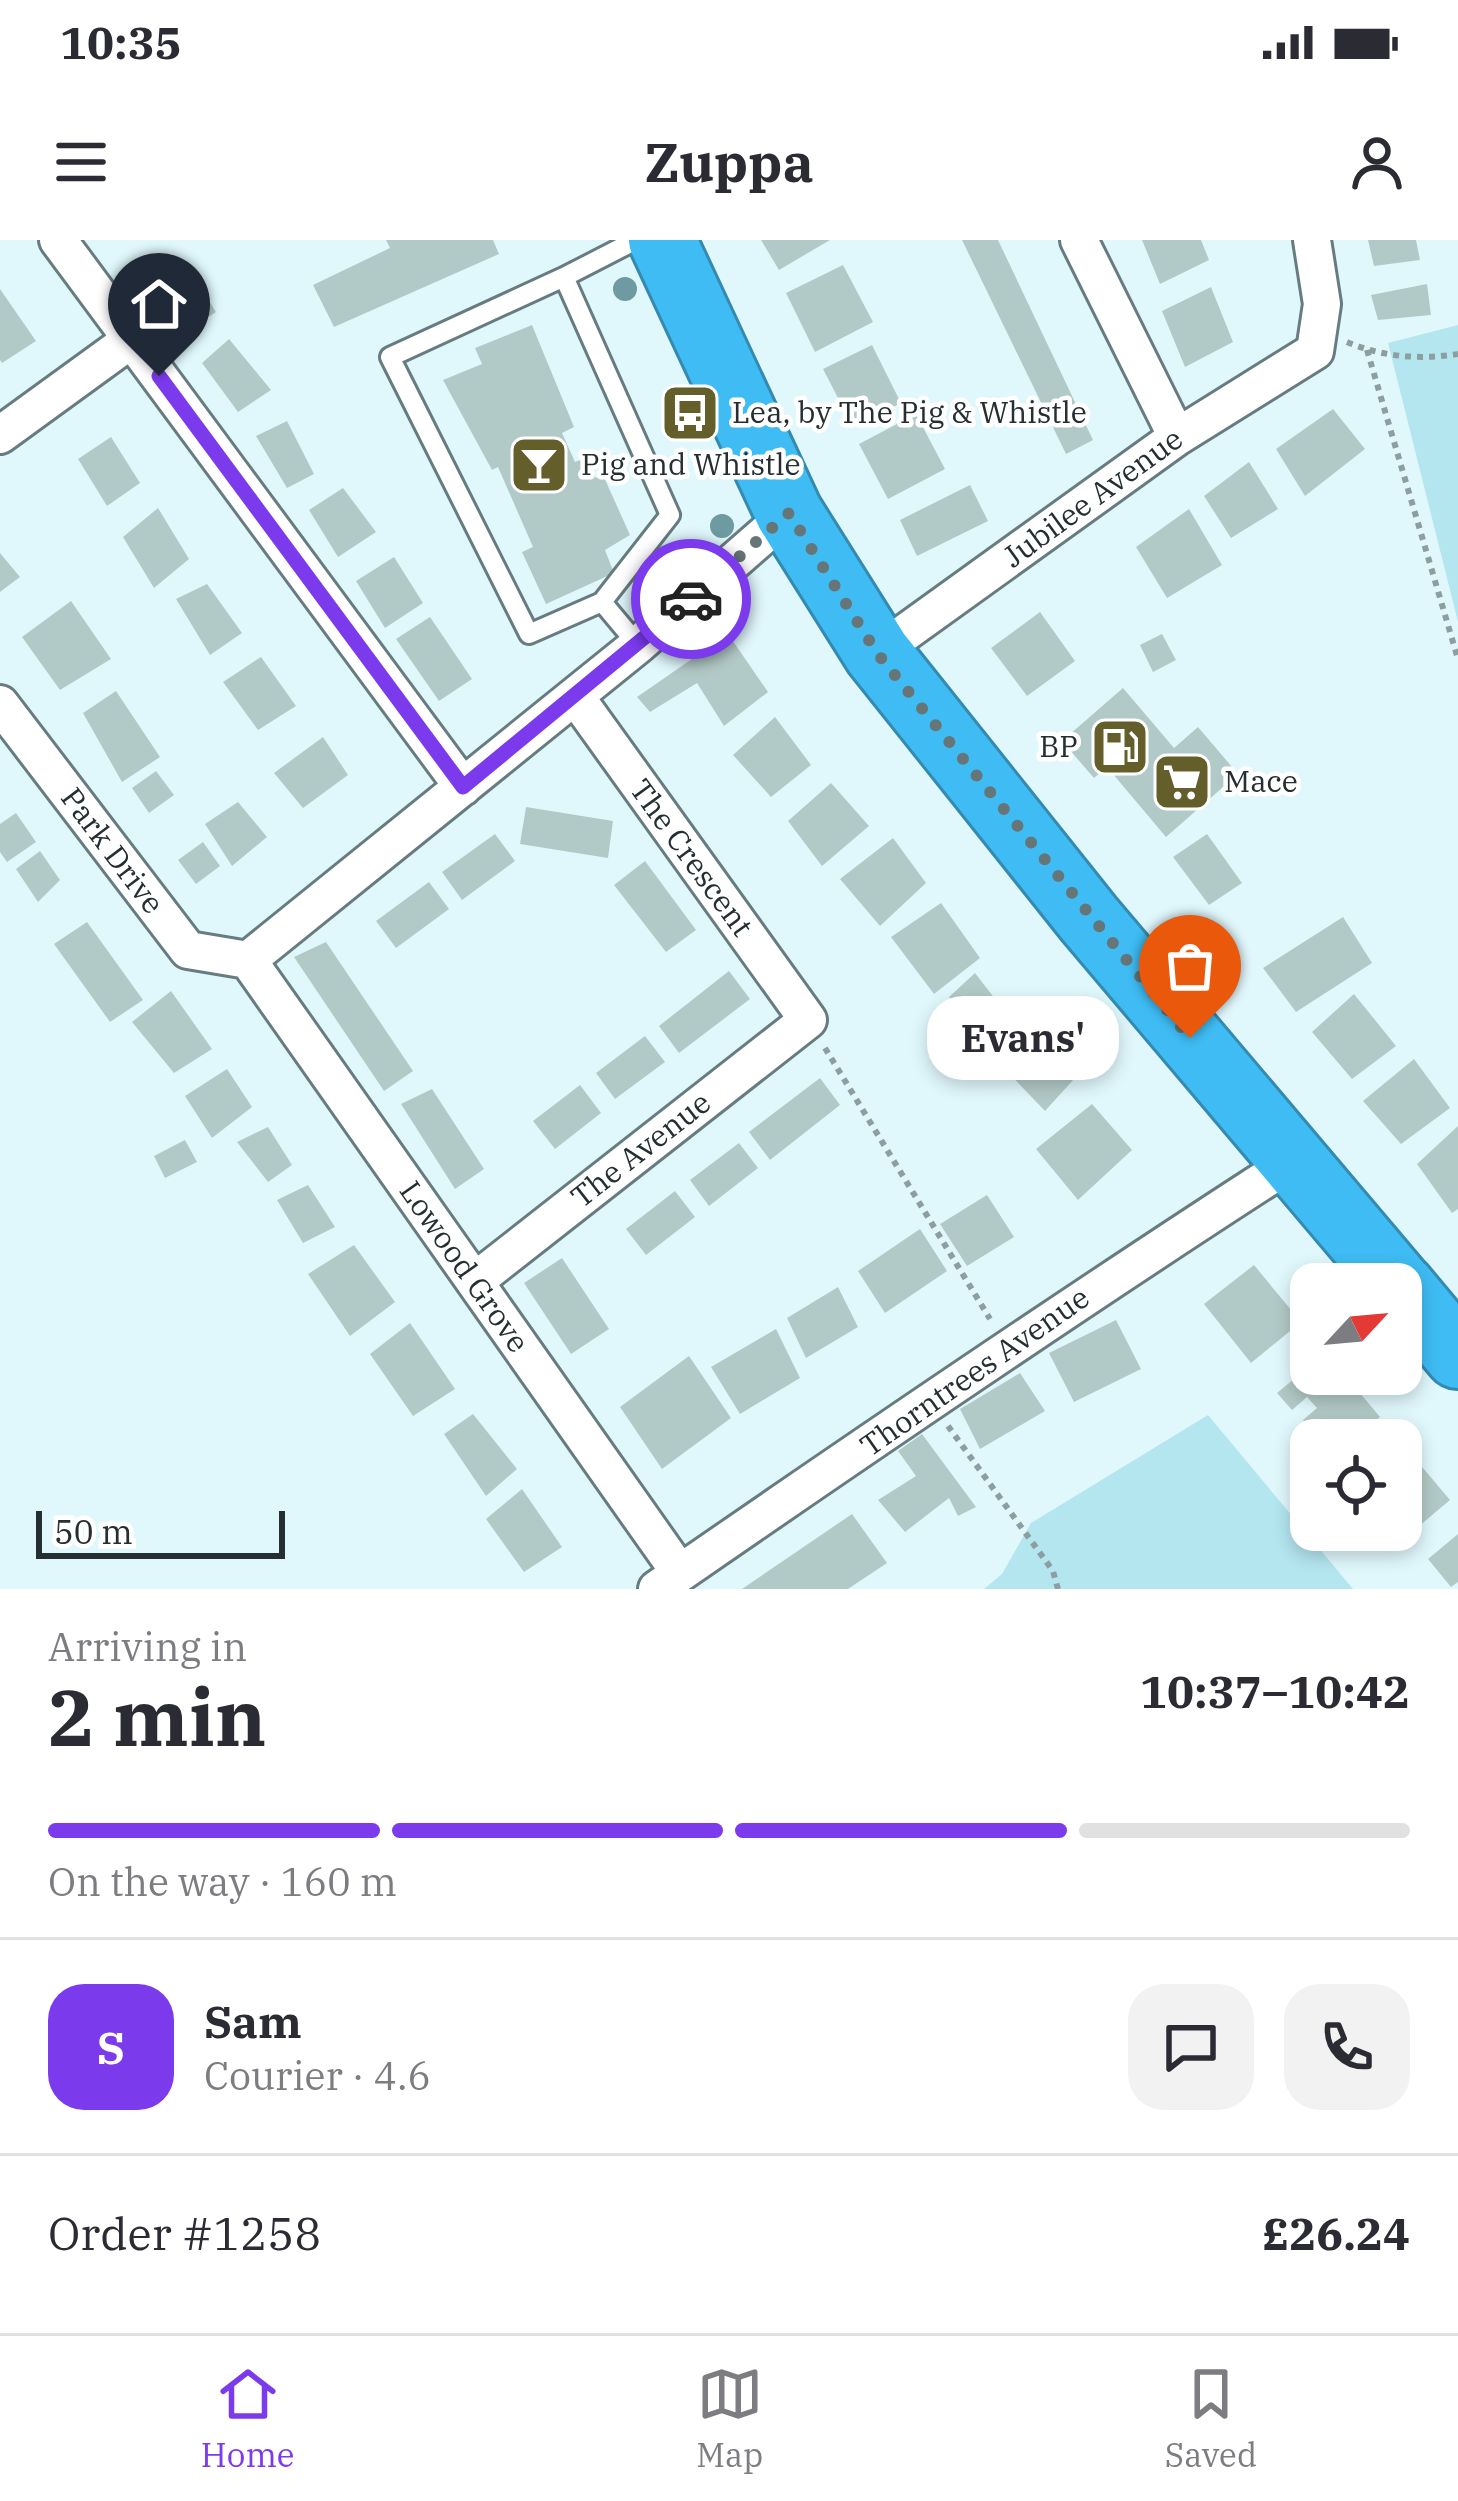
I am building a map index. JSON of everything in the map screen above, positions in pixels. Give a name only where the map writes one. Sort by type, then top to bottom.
[{"type":"highway","points":[[662,240],[789,513],[877,653],[1089,919],[1381,1263]]},
{"type":"highway","points":[[1422,1312],[1458,1355]]},
{"type":"street","points":[[58,240],[463,787]]},
{"type":"street","points":[[1079,240],[1178,437]]},
{"type":"street","points":[[1312,240],[1319,340]]},
{"type":"street","points":[[0,435],[131,339]]},
{"type":"street","name":"Jubilee Avenue","points":[[877,653],[1319,340]]},
{"type":"street","points":[[248,960],[638,645],[789,513]]},
{"type":"street","name":"The Crescent","points":[[575,696],[808,1019]]},
{"type":"street","name":"Park Drive","points":[[0,704],[188,950],[248,960]]},
{"type":"street","name":"Lowood Grove","points":[[248,960],[475,1281],[669,1581]]},
{"type":"street","name":"The Avenue","points":[[475,1281],[808,1019]]},
{"type":"street","name":"Thorntrees Avenue","points":[[669,1581],[932,1404],[1006,1346],[1295,1160]]},
{"type":"lane","points":[[564,277],[670,515],[602,602],[529,634],[390,357],[636,240]]},
{"type":"lane","points":[[602,602],[638,645]]},
{"type":"path","points":[[1319,340],[1419,359],[1458,354]]},
{"type":"path","points":[[1367,350],[1458,659]]},
{"type":"path","points":[[808,1019],[1006,1346]]},
{"type":"path","points":[[932,1404],[1053,1570],[1058,1589]]},
{"type":"shaded area","points":[[1458,325],[1458,622],[1388,343]]},
{"type":"shaded area","points":[[1208,1415],[1290,1513],[1290,1551],[1321,1551],[1353,1589],[984,1589],[1002,1574],[1031,1523]]},
{"type":"building","points":[[386,240],[493,240],[499,254],[334,327],[313,285],[390,248]]},
{"type":"building","points":[[761,240],[830,240],[779,270]]},
{"type":"building","points":[[962,240],[998,240],[1093,440],[1066,454]]},
{"type":"building","points":[[1142,240],[1201,240],[1209,260],[1160,284]]},
{"type":"building","points":[[1368,240],[1416,240],[1420,260],[1374,266]]},
{"type":"building","points":[[184,261],[216,312],[178,337],[144,281]]},
{"type":"building","points":[[843,265],[873,322],[815,352],[786,293]]},
{"type":"building","points":[[1427,284],[1431,315],[1378,320],[1371,295]]},
{"type":"building","points":[[1211,287],[1233,342],[1185,367],[1162,311]]},
{"type":"building","points":[[0,289],[36,341],[2,363],[0,360]]},
{"type":"building","name":"Pig and Whistle","points":[[532,325],[574,427],[562,433],[575,462],[586,458],[596,478],[603,475],[630,535],[605,550],[614,573],[546,604],[522,552],[533,547],[498,467],[492,470],[443,380],[482,364],[475,348]]},
{"type":"building","points":[[229,339],[271,390],[238,412],[202,363]]},
{"type":"building","points":[[872,345],[901,403],[853,427],[823,369]]},
{"type":"building","points":[[1333,409],[1365,449],[1305,496],[1276,449]]},
{"type":"building","points":[[916,414],[945,469],[888,499],[859,444]]},
{"type":"building","points":[[287,421],[314,474],[287,488],[256,436]]},
{"type":"building","points":[[111,437],[140,483],[107,506],[78,459]]},
{"type":"building","points":[[1249,462],[1278,509],[1231,538],[1204,496]]},
{"type":"building","points":[[970,485],[988,521],[917,556],[900,520]]},
{"type":"building","points":[[343,488],[376,532],[338,557],[309,510]]},
{"type":"building","points":[[158,508],[189,559],[154,588],[123,537]]},
{"type":"building","points":[[1189,509],[1222,565],[1167,598],[1136,547]]},
{"type":"building","points":[[0,553],[20,577],[0,592]]},
{"type":"building","points":[[394,557],[423,603],[385,628],[356,581]]},
{"type":"building","points":[[207,584],[242,633],[210,655],[176,599]]},
{"type":"building","points":[[71,601],[111,659],[60,690],[22,637]]},
{"type":"building","points":[[1040,612],[1075,661],[1027,696],[991,648]]},
{"type":"building","points":[[430,617],[472,679],[439,701],[396,639]]},
{"type":"building","points":[[728,634],[768,692],[724,726],[697,683],[650,712],[637,697]]},
{"type":"building","points":[[1162,634],[1176,660],[1153,672],[1140,645]]},
{"type":"building","points":[[261,657],[296,706],[258,730],[223,682]]},
{"type":"building","points":[[1123,688],[1174,748],[1198,727],[1238,774],[1166,837],[1107,767],[1094,778],[1062,741]]},
{"type":"building","points":[[116,691],[160,757],[122,782],[83,713]]},
{"type":"building","points":[[775,717],[811,765],[771,797],[733,755]]},
{"type":"building","points":[[323,737],[348,775],[303,808],[274,773]]},
{"type":"building","points":[[156,771],[174,795],[149,813],[132,788]]},
{"type":"building","points":[[831,783],[869,826],[822,866],[788,821]]},
{"type":"building","points":[[238,802],[267,837],[232,866],[205,824]]},
{"type":"building","points":[[526,807],[613,821],[608,858],[520,844]]},
{"type":"building","points":[[16,813],[36,842],[7,862],[0,852],[0,824]]},
{"type":"building","points":[[495,834],[515,861],[462,900],[442,872]]},
{"type":"building","points":[[1207,834],[1242,883],[1209,905],[1173,857]]},
{"type":"building","points":[[893,838],[926,883],[880,926],[840,879]]},
{"type":"building","points":[[203,842],[220,866],[196,884],[178,860]]},
{"type":"building","points":[[40,851],[60,880],[38,902],[16,869]]},
{"type":"building","points":[[645,861],[696,930],[666,952],[614,885]]},
{"type":"building","points":[[429,882],[449,909],[396,948],[376,921]]},
{"type":"building","points":[[941,903],[980,958],[934,994],[891,937]]},
{"type":"building","points":[[1343,917],[1372,963],[1296,1012],[1263,968]]},
{"type":"building","points":[[87,922],[143,1000],[110,1022],[54,944]]},
{"type":"building","points":[[326,942],[413,1071],[384,1091],[294,957]]},
{"type":"building","points":[[729,971],[750,999],[679,1053],[659,1026]]},
{"type":"building","points":[[975,973],[1009,1017],[982,1041],[949,997]]},
{"type":"building","points":[[171,991],[212,1049],[174,1073],[132,1022]]},
{"type":"building","points":[[1354,994],[1396,1046],[1352,1079],[1312,1032]]},
{"type":"building","points":[[1029,1035],[1074,1079],[1045,1111],[998,1062]]},
{"type":"building","points":[[645,1036],[665,1062],[615,1099],[596,1073]]},
{"type":"building","points":[[1414,1059],[1450,1108],[1401,1144],[1363,1101]]},
{"type":"building","points":[[227,1069],[252,1107],[212,1138],[185,1096]]},
{"type":"building","points":[[820,1078],[840,1105],[770,1160],[749,1132]]},
{"type":"building","points":[[580,1085],[601,1113],[555,1149],[533,1121]]},
{"type":"building","points":[[432,1089],[484,1169],[455,1189],[401,1104]]},
{"type":"building","points":[[1092,1104],[1132,1150],[1078,1200],[1036,1149]]},
{"type":"building","points":[[1458,1126],[1458,1209],[1452,1213],[1417,1164]]},
{"type":"building","points":[[268,1127],[292,1165],[268,1182],[237,1142]]},
{"type":"building","points":[[185,1140],[197,1162],[165,1178],[154,1156]]},
{"type":"building","points":[[739,1143],[758,1168],[709,1206],[690,1180]]},
{"type":"building","points":[[308,1185],[335,1227],[303,1243],[277,1200]]},
{"type":"building","points":[[675,1191],[695,1217],[646,1255],[626,1229]]},
{"type":"building","points":[[987,1195],[1014,1237],[967,1266],[940,1224]]},
{"type":"building","points":[[920,1229],[947,1271],[885,1313],[858,1271]]},
{"type":"building","points":[[354,1245],[395,1302],[350,1336],[308,1274]]},
{"type":"building","points":[[562,1258],[609,1329],[571,1354],[524,1283]]},
{"type":"building","points":[[1254,1265],[1290,1309],[1290,1331],[1251,1363],[1204,1304]]},
{"type":"building","points":[[838,1287],[858,1327],[806,1358],[787,1318]]},
{"type":"building","points":[[1116,1320],[1141,1369],[1074,1402],[1049,1353]]},
{"type":"building","points":[[410,1323],[455,1389],[413,1416],[370,1354]]},
{"type":"building","points":[[776,1329],[800,1378],[740,1414],[711,1367]]},
{"type":"building","points":[[689,1356],[731,1418],[662,1469],[620,1407]]},
{"type":"building","points":[[1020,1373],[1045,1411],[980,1449],[960,1409]]},
{"type":"building","points":[[1290,1382],[1290,1395],[1362,1395],[1380,1417],[1304,1419],[1317,1408],[1307,1397],[1292,1410],[1277,1393]]},
{"type":"building","points":[[473,1414],[517,1469],[486,1496],[444,1434]]},
{"type":"building","points":[[922,1434],[976,1507],[958,1516],[949,1498],[905,1532],[878,1500],[916,1476],[898,1451]]},
{"type":"building","points":[[1422,1467],[1450,1500],[1422,1524]]},
{"type":"building","points":[[522,1489],[562,1547],[524,1572],[486,1519]]},
{"type":"building","points":[[852,1514],[887,1563],[848,1589],[742,1589]]},
{"type":"building","points":[[1458,1534],[1458,1582],[1451,1587],[1428,1559]]},
{"type":"way so far","points":[[691,599],[789,513],[877,653],[1190,1038]]},
{"type":"place","name":"Lea, by The Pig & Whistle","points":[[690,413]]},
{"type":"place","name":"Pig and Whistle","points":[[539,465]]},
{"type":"place","name":"BP","points":[[1120,747]]},
{"type":"place","name":"Mace","points":[[1182,782]]},
{"type":"place","name":"Evans'","points":[[1190,1038]]},
{"type":"route","points":[[159,376],[463,787],[691,599]]}]
